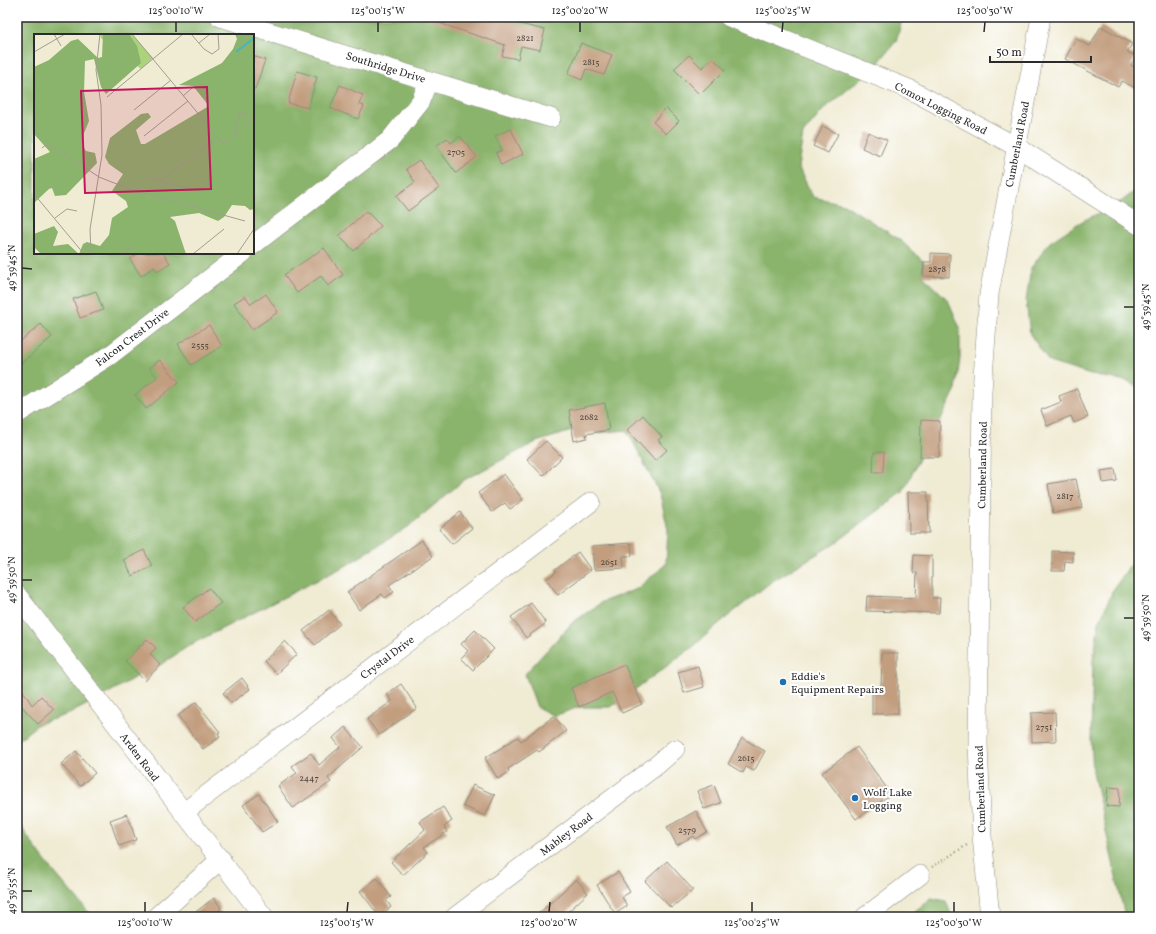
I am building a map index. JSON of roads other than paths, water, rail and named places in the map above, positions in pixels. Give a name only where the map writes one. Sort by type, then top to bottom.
[{"type":"street","name":"Southridge Drive","points":[[220,17],[551,118]]},
{"type":"street","name":"Comox Logging Road","points":[[729,17],[909,89],[1017,147],[1139,225]]},
{"type":"street","name":"Cumberland Road","points":[[990,917],[982,836],[978,744],[982,391],[984,349],[989,294],[1041,17]]},
{"type":"street","points":[[254,244],[390,140],[421,101],[429,81]]},
{"type":"street","name":"Falcon Crest Drive","points":[[17,414],[108,356],[242,254]]},
{"type":"street","name":"Crystal Drive","points":[[183,813],[591,502]]},
{"type":"street","name":"Arden Road","points":[[17,595],[264,917]]},
{"type":"street","name":"Mabley Road","points":[[455,917],[658,765],[675,749]]},
{"type":"street","points":[[156,917],[221,859]]},
{"type":"street","points":[[865,917],[920,875]]},
{"type":"place","name":"Eddie's Equipment Repairs","points":[[783,682]]},
{"type":"place","name":"Wolf Lake Logging","points":[[855,798]]}]
